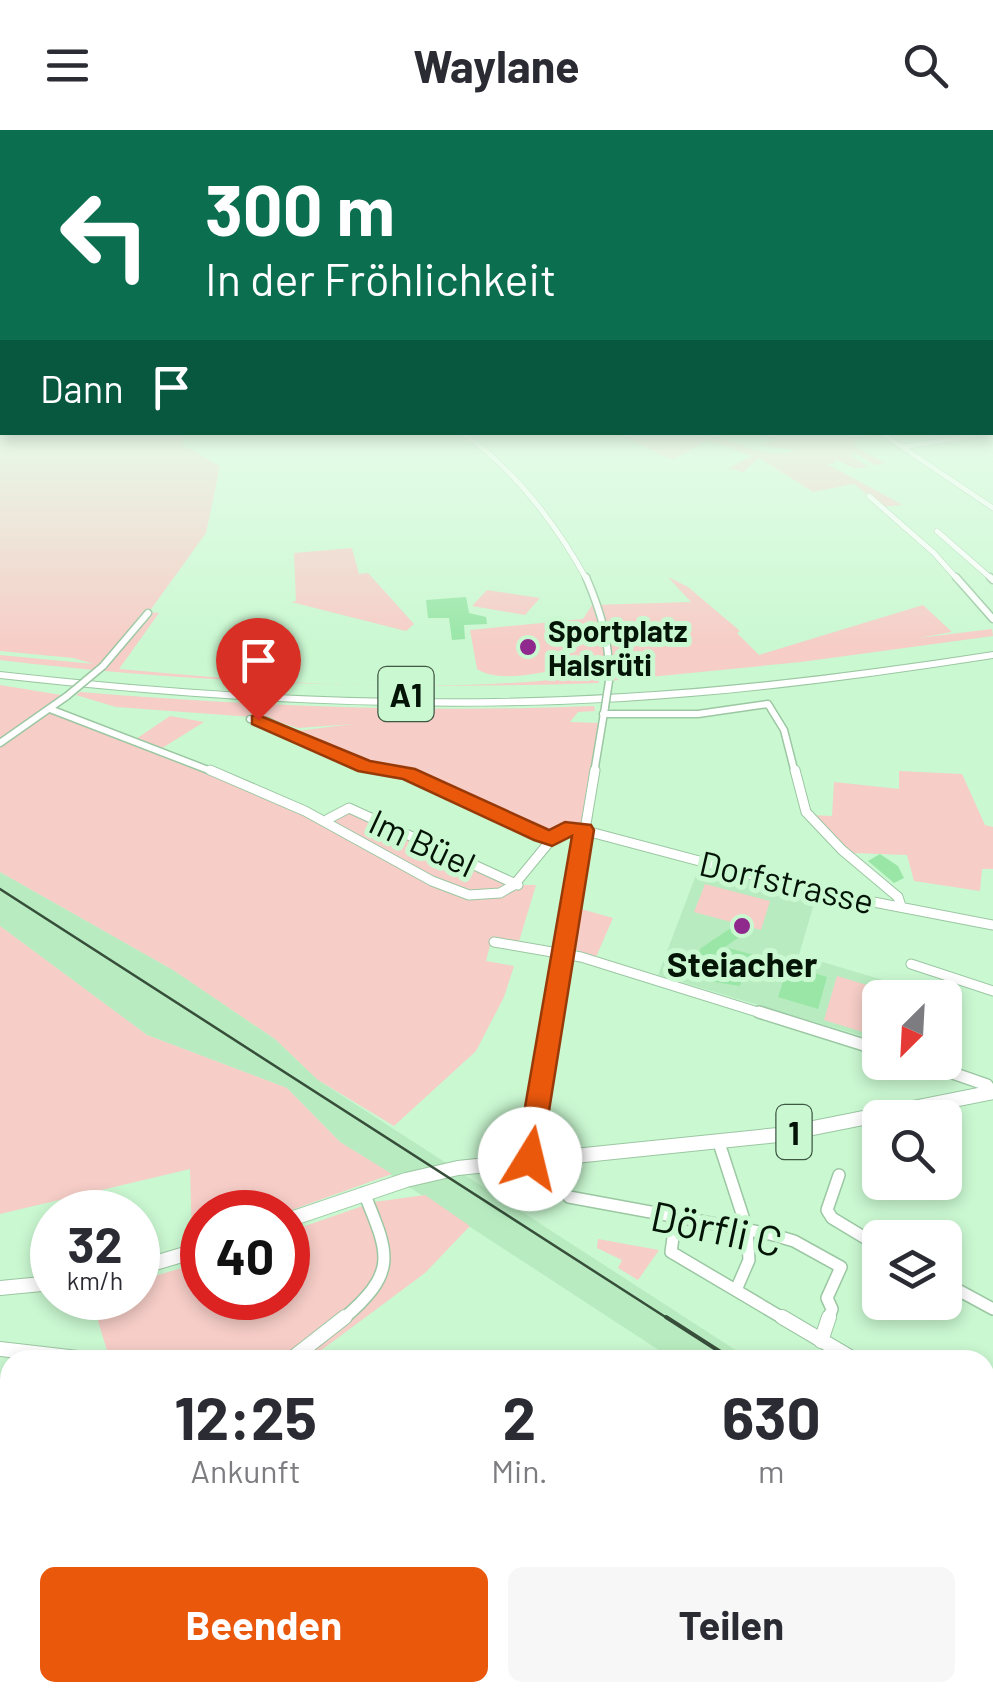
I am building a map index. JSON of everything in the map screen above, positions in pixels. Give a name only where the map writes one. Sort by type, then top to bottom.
[{"type":"highway","name":"A1","points":[[0,666],[260,690],[503,693],[762,678],[993,646]]},
{"type":"highway","name":"A1","points":[[0,675],[213,696],[407,702],[627,697],[844,678],[993,657]]},
{"type":"highway","points":[[844,678],[993,657]]},
{"type":"main road","name":"1","points":[[310,1212],[441,1172],[530,1159],[719,1144],[993,1092]]},
{"type":"main road","points":[[0,1288],[30,1285]]},
{"type":"street","points":[[530,498],[587,575],[609,646],[609,681],[530,1159]]},
{"type":"street","points":[[873,498],[934,553],[993,619]]},
{"type":"street","points":[[937,531],[993,580]]},
{"type":"street","points":[[0,744],[103,666],[148,614]]},
{"type":"street","points":[[604,711],[698,714],[768,704],[784,730],[806,812],[842,850],[898,897],[901,906]]},
{"type":"street","points":[[50,709],[328,819],[455,892],[483,896],[518,886],[552,839],[565,828],[583,830]]},
{"type":"street","points":[[250,720],[266,721],[365,766],[408,774],[552,839]]},
{"type":"street","name":"Im Büel","points":[[328,819],[349,808],[450,851],[518,886]]},
{"type":"street","name":"Dorfstrasse","points":[[583,830],[802,888],[993,925]]},
{"type":"street","points":[[494,942],[564,953],[862,1044]]},
{"type":"street","points":[[911,964],[993,991]]},
{"type":"street","points":[[962,1076],[987,1084],[993,1092]]},
{"type":"street","points":[[719,1144],[748,1229],[749,1260],[736,1290]]},
{"type":"street","points":[[839,1175],[827,1210],[832,1218],[862,1236]]},
{"type":"street","points":[[302,1350],[370,1294],[386,1270],[385,1251],[364,1193]]},
{"type":"street","name":"Dörfli C","points":[[568,1197],[748,1229],[794,1241],[841,1267],[828,1298],[832,1309],[820,1341]]},
{"type":"street","points":[[676,1216],[671,1252],[837,1350]]},
{"type":"street","points":[[962,1292],[993,1309]]},
{"type":"shaded area","points":[[0,498],[213,498],[206,533],[149,612],[159,613],[119,669],[324,684],[225,680],[75,668],[0,660],[0,655],[94,664],[73,658],[0,651]]},
{"type":"shaded area","points":[[871,498],[891,498],[903,505],[882,507]]},
{"type":"shaded area","points":[[352,548],[359,574],[368,573],[414,624],[406,631],[291,602],[296,601],[294,553]]},
{"type":"shaded area","points":[[668,577],[688,587],[740,631],[737,633],[759,655],[923,605],[952,632],[918,638],[992,629],[993,636],[801,662],[609,681],[611,670],[619,669],[591,667],[589,663],[516,676],[488,674],[477,669],[470,630],[583,619],[592,605],[691,602]]},
{"type":"shaded area","points":[[487,590],[540,598],[525,615],[472,606]]},
{"type":"shaded area","points":[[593,671],[598,672],[599,683],[525,685],[432,686],[540,681]]},
{"type":"shaded area","points":[[0,685],[67,696],[51,708],[133,741],[170,716],[204,722],[159,750],[328,819],[345,809],[518,885],[536,885],[517,948],[490,945],[486,961],[514,966],[504,997],[476,1051],[394,1126],[318,1080],[275,1039],[173,970],[0,872]]},
{"type":"shaded area","points":[[80,692],[339,707],[594,706],[595,711],[578,712],[570,722],[600,723],[582,825],[552,839],[408,774],[365,767],[297,731],[353,724],[298,728],[265,718],[116,707],[76,695]]},
{"type":"shaded area","points":[[899,771],[962,774],[985,825],[993,827],[993,869],[982,869],[980,891],[914,881],[907,855],[853,853],[810,815],[832,816],[834,782],[899,789]]},
{"type":"shaded area","name":"Steiacher","points":[[699,867],[816,897],[799,955],[883,980],[862,980],[862,1036],[658,975]]},
{"type":"shaded area","points":[[0,872],[173,970],[275,1039],[318,1080],[736,1350],[659,1350],[340,1142],[287,1088],[147,1035],[0,926]]},
{"type":"shaded area","points":[[705,884],[770,901],[761,930],[694,912]]},
{"type":"shaded area","points":[[581,909],[613,918],[596,957],[576,950]]},
{"type":"shaded area","points":[[0,926],[147,1035],[287,1088],[340,1142],[392,1174],[310,1203],[310,1190],[191,1190],[190,1169],[101,1190],[30,1190],[30,1207],[0,1214]]},
{"type":"shaded area","points":[[837,976],[862,984],[862,1032],[824,1020]]},
{"type":"shaded area","points":[[425,1195],[470,1226],[425,1273],[321,1350],[107,1350],[98,1320],[160,1320],[160,1274],[180,1269],[180,1320],[310,1320],[310,1224],[374,1202]]},
{"type":"shaded area","points":[[598,1239],[659,1250],[638,1280],[618,1268],[622,1260],[597,1248]]},
{"type":"building","points":[[466,597],[469,613],[486,617],[487,624],[464,625],[465,639],[452,640],[449,618],[428,618],[426,600]]},
{"type":"building","points":[[880,854],[898,866],[904,878],[894,883],[868,861]]},
{"type":"building","points":[[731,928],[741,936],[725,947],[761,957],[757,968],[746,965],[740,986],[683,977],[701,948]]},
{"type":"building","points":[[777,962],[827,977],[818,1009],[778,997],[785,976],[773,973]]},
{"type":"railway","points":[[0,889],[670,1320]]},
{"type":"railway","points":[[666,1317],[717,1350]]},
{"type":"place","name":"Sportplatz Halsrüti","points":[[528,647]]},
{"type":"place","name":"Steiacher","points":[[742,926]]},
{"type":"route","points":[[258,720],[376,770],[408,774],[542,836],[552,839],[565,828],[583,830],[530,1159]]}]
